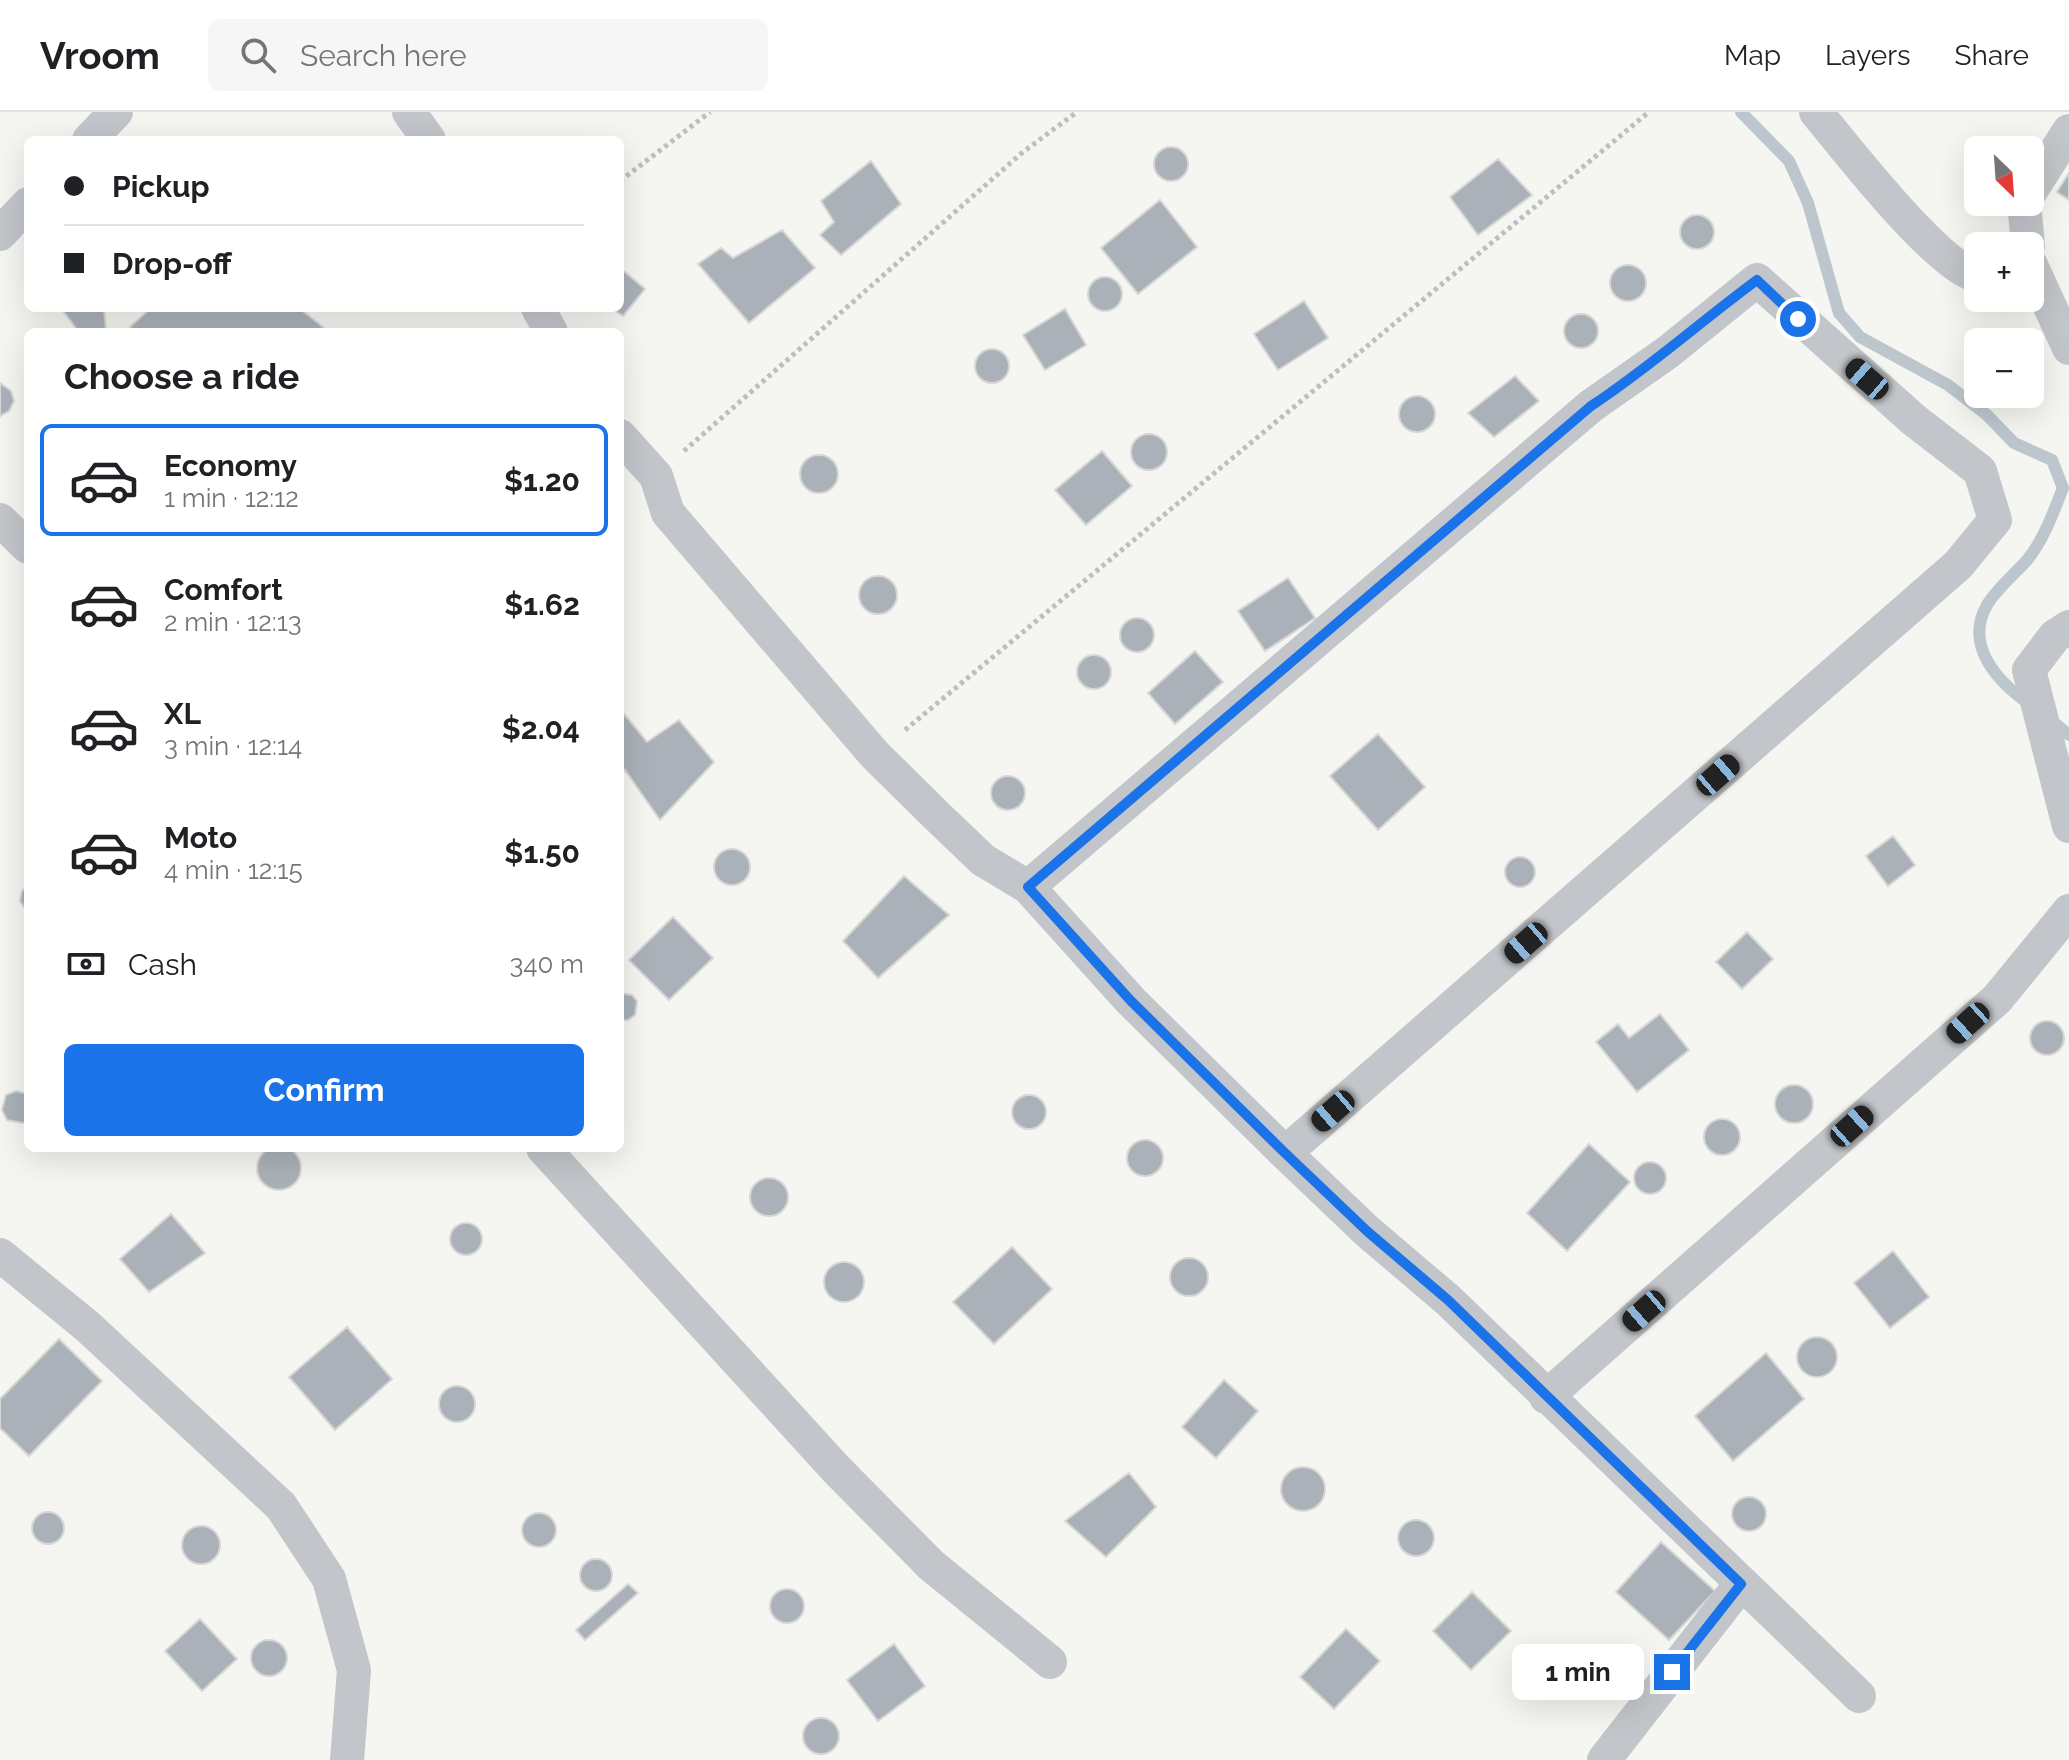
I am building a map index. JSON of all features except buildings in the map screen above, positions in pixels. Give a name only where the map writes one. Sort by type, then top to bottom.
[{"type":"street","points":[[93,136],[116,112]]},
{"type":"street","points":[[409,112],[426,136]]},
{"type":"street","points":[[1816,112],[1924,235],[1964,273]]},
{"type":"street","points":[[2044,170],[2069,131]]},
{"type":"street","points":[[0,234],[24,208]]},
{"type":"street","points":[[1028,887],[1591,406],[1668,352],[1757,280],[1902,410],[1980,471],[1995,520],[1958,565],[1285,1153]]},
{"type":"street","points":[[2044,297],[2069,348]]},
{"type":"street","points":[[624,440],[656,476],[668,513],[875,755],[983,860],[1028,887],[1131,1001],[1285,1153],[1368,1232],[1448,1300],[1859,1696]]},
{"type":"street","points":[[0,520],[24,543]]},
{"type":"street","points":[[2069,627],[2055,636],[2029,670],[2069,826]]},
{"type":"street","points":[[1546,1397],[1997,999],[2069,911]]},
{"type":"street","points":[[547,1152],[837,1470],[931,1565],[1050,1662]]},
{"type":"street","points":[[0,1255],[87,1326],[281,1506],[329,1579],[354,1670],[347,1760]]},
{"type":"street","points":[[1604,1760],[1741,1584]]},
{"type":"path","points":[[624,178],[710,112]]},
{"type":"path","points":[[656,476],[1023,152],[1077,112]]},
{"type":"path","points":[[875,755],[1649,112]]},
{"type":"waterway","points":[[1741,112],[1789,161],[1808,203],[1839,313],[1860,337],[1948,385],[1987,415],[2014,443],[2052,460],[2063,488],[2052,516],[2028,559],[1987,605],[1979,635],[1988,663],[2008,687],[2032,706]]},
{"type":"waterway","points":[[2050,719],[2069,735]]},
{"type":"route","points":[[1672,1672],[1741,1584],[1448,1300],[1368,1232],[1285,1153],[1131,1001],[1028,887],[1591,406],[1668,352],[1713,312],[1757,280],[1798,319]]}]
